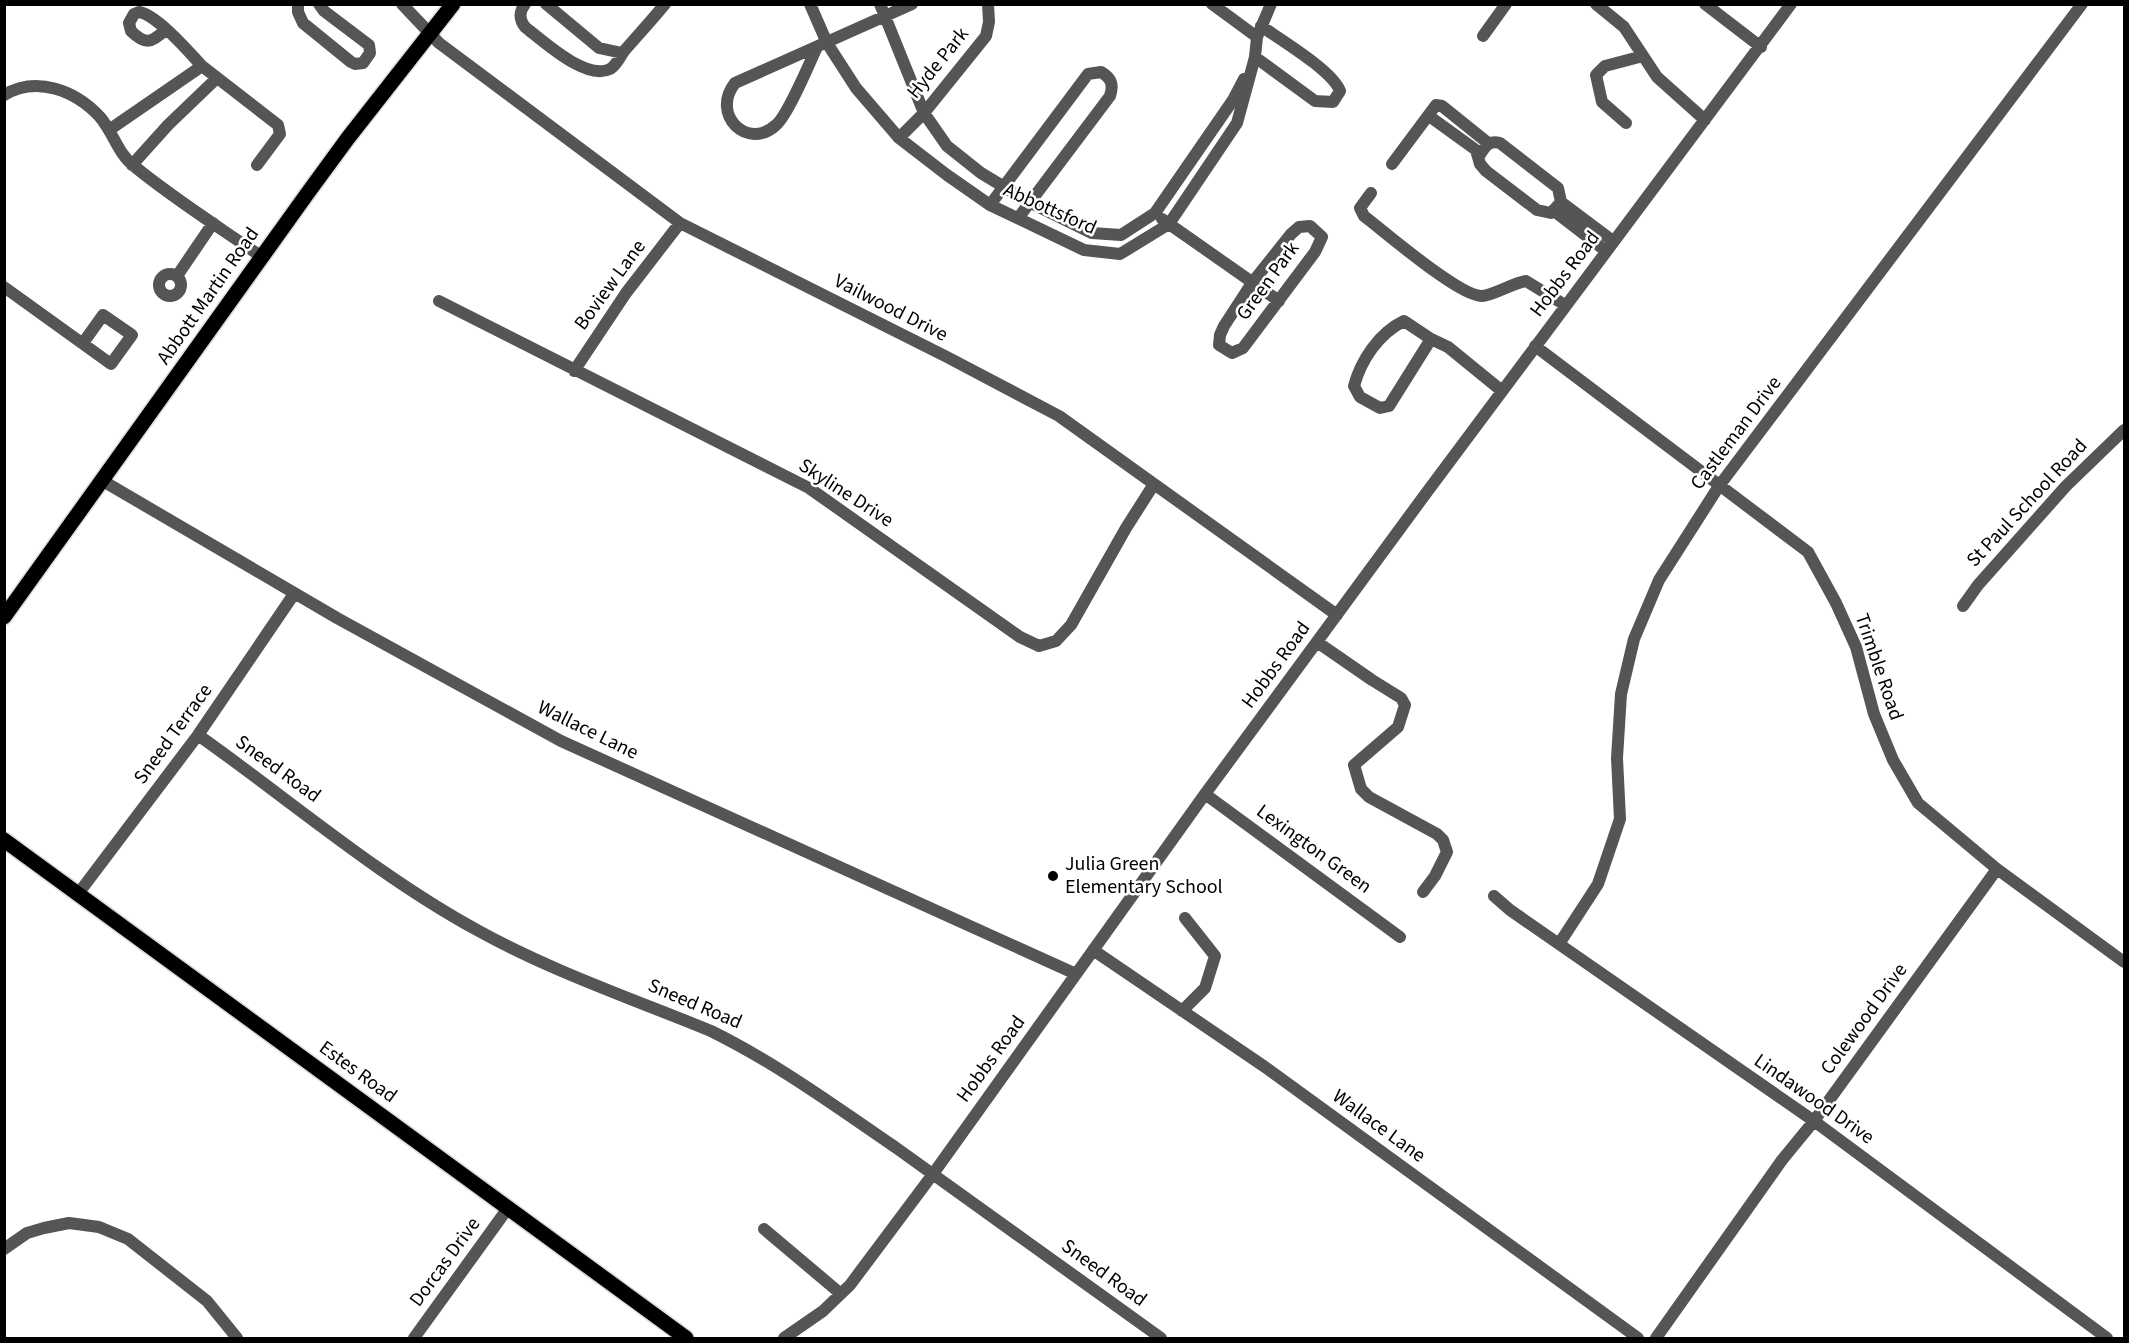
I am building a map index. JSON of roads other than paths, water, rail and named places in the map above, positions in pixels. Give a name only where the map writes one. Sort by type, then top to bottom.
[{"type":"main road","name":"Abbott Martin Road","points":[[4,617],[348,138],[453,4]]},
{"type":"main road","name":"Estes Road","points":[[4,840],[686,1338]]},
{"type":"street","points":[[298,4],[300,19],[310,30],[355,64],[363,63],[370,53],[369,45],[321,8],[310,30]]},
{"type":"street","name":"Vailwood Drive","points":[[402,4],[439,43],[680,223],[1059,416],[1337,615]]},
{"type":"street","points":[[525,4],[520,13],[520,20],[525,27],[574,63],[590,70],[610,69],[665,4]]},
{"type":"street","points":[[546,4],[599,48],[622,53]]},
{"type":"street","name":"Abbottsford","points":[[810,4],[822,45],[899,138],[990,205],[1084,250],[1120,254],[1169,225],[1237,123],[1255,57],[1259,31],[1270,4]]},
{"type":"street","points":[[822,45],[778,124],[764,132],[756,133],[735,126],[730,120],[726,104],[727,96],[735,83],[822,45],[883,10],[912,4]]},
{"type":"street","name":"Hyde Park","points":[[899,138],[924,113],[986,36],[989,22],[988,4]]},
{"type":"street","points":[[1212,4],[1305,57],[1338,85],[1340,92],[1332,102],[1315,101],[1255,57]]},
{"type":"street","points":[[1483,36],[1506,4]]},
{"type":"street","points":[[1596,4],[1624,27],[1658,77],[1705,120]]},
{"type":"street","points":[[1705,4],[1751,42],[1761,47]]},
{"type":"street","name":"Hobbs Road","points":[[784,1338],[823,1311],[850,1285],[933,1174],[1205,794],[1565,305],[1761,47],[1791,4]]},
{"type":"street","name":"Castleman Drive","points":[[1559,944],[1598,884],[1620,819],[1617,758],[1621,694],[1634,639],[1659,580],[1719,486],[2082,4]]},
{"type":"street","name":"Abbottsford","points":[[883,10],[924,113],[947,146],[981,173],[1004,187],[1092,233],[1122,235],[1155,213],[1233,100],[1255,57]]},
{"type":"street","points":[[165,30],[202,66],[278,125],[280,134],[257,165]]},
{"type":"street","points":[[590,70],[599,48]]},
{"type":"street","points":[[1626,123],[1602,102],[1596,75],[1605,66],[1643,57]]},
{"type":"street","points":[[109,130],[202,66]]},
{"type":"street","points":[[990,205],[1088,74],[1101,72],[1112,81],[1110,96],[1019,217]]},
{"type":"street","points":[[132,165],[168,125],[217,78]]},
{"type":"street","points":[[4,95],[24,86],[41,86],[61,90],[76,98],[99,116],[132,165],[262,257]]},
{"type":"street","points":[[1392,164],[1432,110],[1442,106],[1488,143]]},
{"type":"street","points":[[1432,110],[1476,150],[1480,164],[1486,171],[1537,210],[1545,213],[1558,207]]},
{"type":"street","points":[[1479,156],[1488,143],[1492,141],[1500,143],[1558,188],[1558,207]]},
{"type":"street","points":[[1371,193],[1360,208],[1364,216],[1446,279],[1467,292],[1482,296],[1526,281],[1565,305]]},
{"type":"street","points":[[1558,207],[1610,246]]},
{"type":"street","points":[[1155,213],[1279,301]]},
{"type":"street","points":[[177,276],[213,223]]},
{"type":"street","name":"Boview Lane","points":[[574,371],[626,293],[680,223]]},
{"type":"street","name":"Green Park","points":[[1310,226],[1322,237],[1315,252],[1243,348],[1232,353],[1219,345],[1220,334],[1252,283],[1299,227],[1310,226]]},
{"type":"street","points":[[4,287],[83,343]]},
{"type":"street","name":"Skyline Drive","points":[[439,302],[809,488],[1020,637],[1040,646],[1056,641],[1071,625],[1126,528],[1154,484]]},
{"type":"street","points":[[1431,339],[1389,406],[1380,408],[1360,397],[1354,386],[1371,349],[1391,327],[1404,321],[1448,347],[1502,391]]},
{"type":"street","name":"Trimble Road","points":[[1535,346],[1808,552],[1836,603],[1856,647],[1874,714],[1893,760],[1918,803],[1997,869],[2124,962]]},
{"type":"street","name":"St Paul School Road","points":[[1963,606],[1978,585],[2066,486],[2124,430]]},
{"type":"street","name":"Wallace Lane","points":[[103,481],[294,594],[561,741],[1076,974]]},
{"type":"street","name":"Sneed Terrace","points":[[78,894],[198,735],[294,594]]},
{"type":"street","points":[[1317,642],[1401,698],[1405,705],[1398,727],[1354,765],[1361,789],[1369,797],[1437,834],[1443,840],[1447,852],[1435,876],[1423,892]]},
{"type":"street","name":"Sneed Road","points":[[198,735],[363,856],[437,907],[518,952],[711,1030],[806,1085],[1161,1338]]},
{"type":"street","name":"Lexington Green","points":[[1205,794],[1400,936]]},
{"type":"street","name":"Colewood Drive","points":[[1656,1338],[1782,1160],[1814,1120],[1997,869]]},
{"type":"street","name":"Lindawood Drive","points":[[1494,896],[1510,910],[1814,1120],[2108,1338]]},
{"type":"street","points":[[1182,1011],[1205,988],[1215,956],[1185,918]]},
{"type":"street","name":"Wallace Lane","points":[[1093,950],[1265,1067],[1638,1338]]},
{"type":"street","name":"Dorcas Drive","points":[[414,1338],[508,1208]]},
{"type":"street","points":[[4,1249],[27,1233],[69,1222],[99,1227],[128,1239],[207,1301],[237,1338]]},
{"type":"street","points":[[764,1229],[841,1294]]},
{"type":"place","name":"Julia Green Elementary School","points":[[1053,876]]}]
